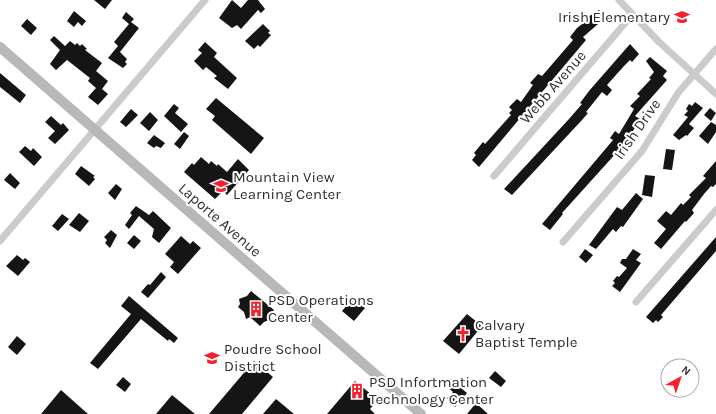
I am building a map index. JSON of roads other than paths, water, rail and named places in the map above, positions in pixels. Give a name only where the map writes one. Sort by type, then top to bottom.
[{"type":"street","points":[[0,241],[205,0]]},
{"type":"street","points":[[619,0],[632,15],[694,75],[716,94]]},
{"type":"street","name":"Webb Avenue","points":[[494,176],[632,15]]},
{"type":"street","name":"Laporte Avenue","points":[[0,47],[421,414]]},
{"type":"street","name":"Irish Drive","points":[[563,242],[642,151],[671,104],[716,49]]},
{"type":"street","points":[[636,302],[716,210]]},
{"type":"place","name":"Irish Elementary","points":[[682,17]]},
{"type":"place","name":"Mountain View Learning Center","points":[[221,186]]},
{"type":"place","name":"PSD Operations Center","points":[[256,309]]},
{"type":"place","name":"Calvary Baptist Temple","points":[[463,334]]},
{"type":"place","name":"Poudre School District","points":[[212,358]]},
{"type":"place","name":"PSD Infortmation Technology Center","points":[[357,391]]}]
